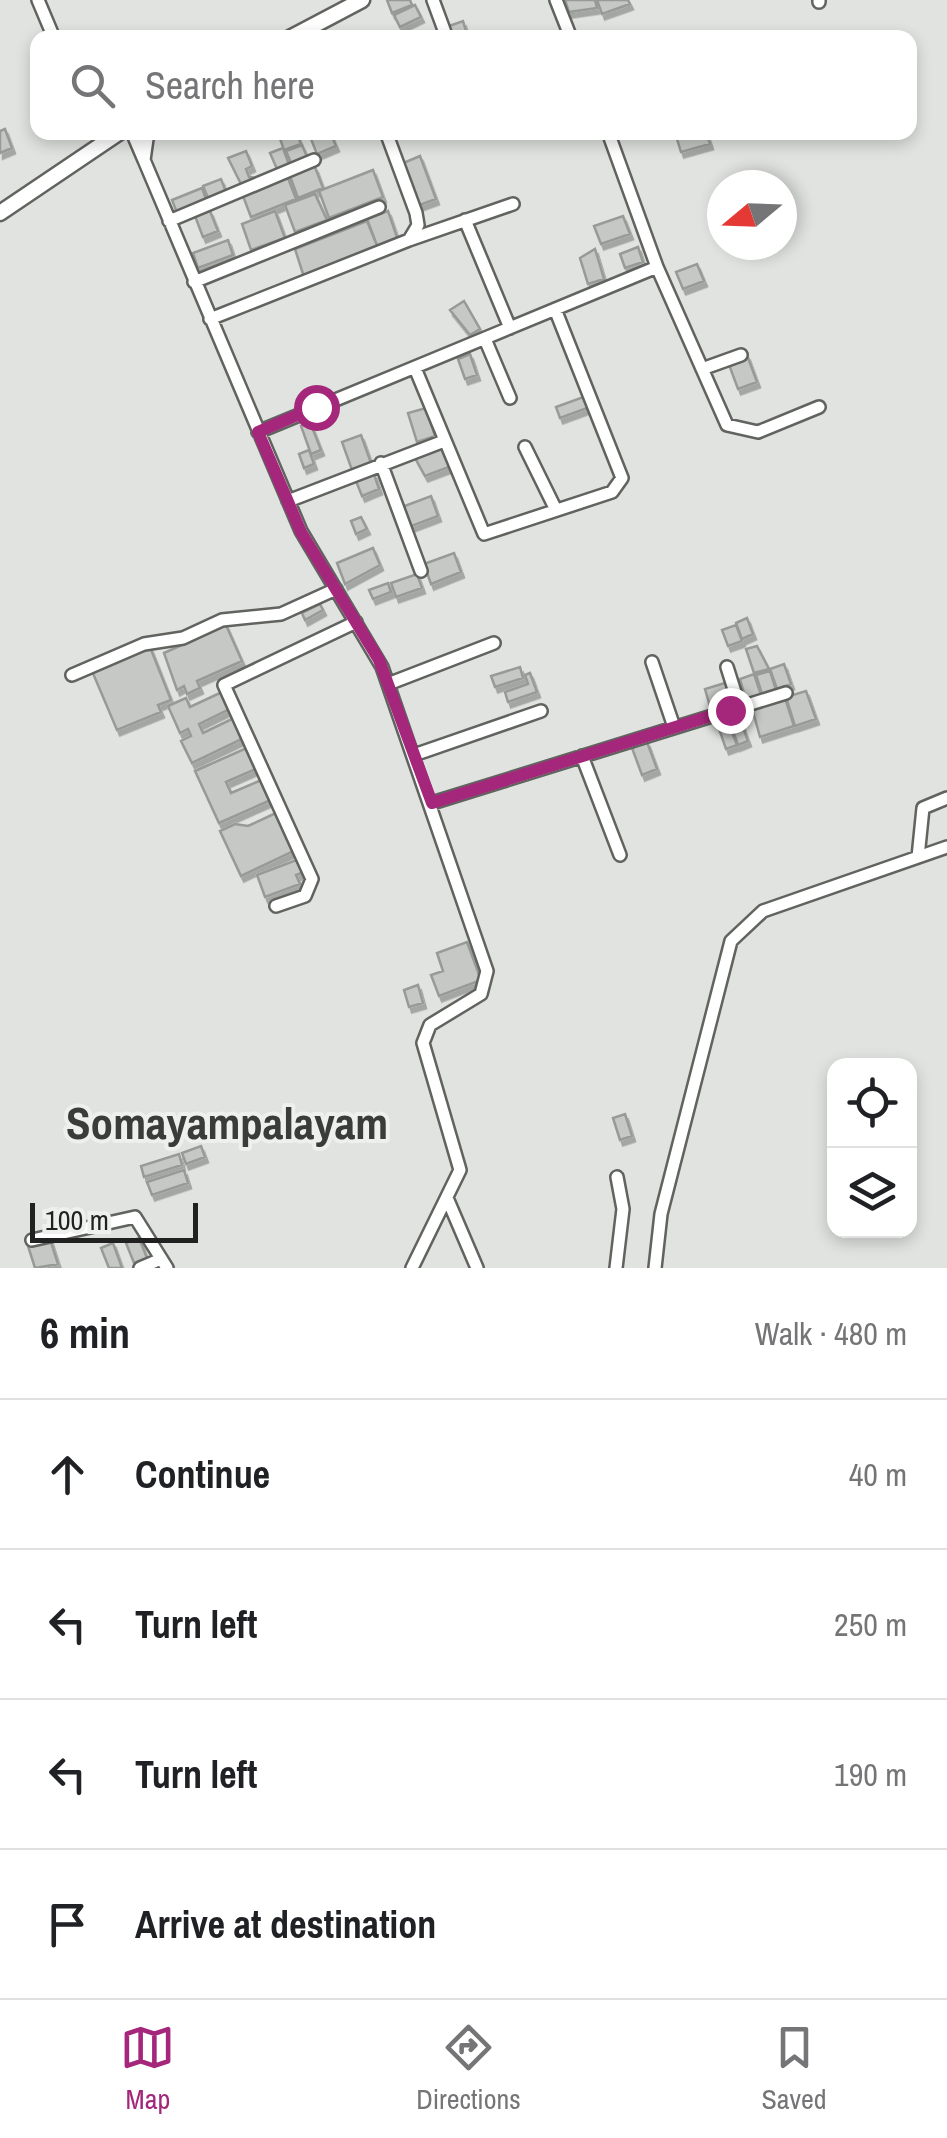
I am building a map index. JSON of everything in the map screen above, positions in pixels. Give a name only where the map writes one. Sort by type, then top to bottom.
[{"type":"street","points":[[38,0],[51,30]]},
{"type":"street","points":[[305,30],[362,0]]},
{"type":"street","points":[[433,0],[444,30]]},
{"type":"street","points":[[556,0],[568,30]]},
{"type":"street","points":[[0,213],[95,140]]},
{"type":"street","points":[[135,140],[288,501],[388,684],[432,803],[488,980],[481,994],[430,1025],[422,1043],[460,1167],[412,1268]]},
{"type":"street","points":[[144,160],[147,140]]},
{"type":"street","points":[[389,140],[416,213],[418,225],[408,240]]},
{"type":"street","points":[[611,140],[657,267],[727,425],[758,432],[818,408]]},
{"type":"street","points":[[169,221],[314,160]]},
{"type":"street","points":[[210,320],[408,240],[513,204]]},
{"type":"street","points":[[194,282],[380,207]]},
{"type":"street","points":[[465,220],[510,328]]},
{"type":"street","points":[[258,432],[657,267]]},
{"type":"street","points":[[416,368],[484,534],[612,492],[622,478],[555,309]]},
{"type":"street","points":[[485,339],[510,398]]},
{"type":"street","points":[[702,369],[741,355]]},
{"type":"street","points":[[288,501],[444,441]]},
{"type":"street","points":[[525,447],[556,510]]},
{"type":"street","points":[[381,464],[422,571]]},
{"type":"street","points":[[72,675],[144,644],[183,638],[222,620],[281,614],[336,589]]},
{"type":"street","points":[[276,906],[304,896],[312,879],[224,685],[356,622]]},
{"type":"street","points":[[388,684],[494,643]]},
{"type":"street","points":[[652,662],[674,727]]},
{"type":"street","points":[[727,667],[739,705]]},
{"type":"street","points":[[432,803],[786,692]]},
{"type":"street","points":[[414,755],[541,711]]},
{"type":"street","points":[[582,756],[620,855]]},
{"type":"street","points":[[918,857],[923,808],[947,798]]},
{"type":"street","points":[[655,1268],[661,1214],[731,941],[763,911],[947,847]]},
{"type":"street","points":[[616,1268],[623,1209],[617,1176]]},
{"type":"street","points":[[447,1198],[476,1268]]},
{"type":"street","points":[[32,1240],[135,1217],[164,1264],[140,1268]]},
{"type":"building","points":[[387,0],[410,0],[412,5],[392,13]]},
{"type":"building","points":[[565,0],[595,0],[597,8],[569,12]]},
{"type":"building","points":[[597,0],[628,0],[630,4],[602,14]]},
{"type":"building","points":[[415,5],[421,17],[400,27],[394,15]]},
{"type":"building","points":[[463,21],[466,30],[447,30],[446,27]]},
{"type":"building","points":[[5,129],[12,148],[0,153],[0,131]]},
{"type":"building","points":[[280,140],[299,140],[301,144],[284,150]]},
{"type":"building","points":[[311,140],[333,140],[336,146],[317,154]]},
{"type":"building","points":[[677,140],[709,140],[710,144],[681,152]]},
{"type":"building","points":[[302,145],[308,159],[292,165],[286,151]]},
{"type":"building","points":[[283,148],[289,165],[277,169],[270,153]]},
{"type":"building","points":[[246,151],[252,166],[246,169],[249,177],[257,178],[241,184],[228,158]]},
{"type":"building","points":[[420,156],[436,199],[417,206],[401,164]]},
{"type":"building","points":[[315,167],[323,188],[298,198],[290,176]]},
{"type":"building","points":[[373,170],[383,197],[329,218],[319,191]]},
{"type":"building","points":[[288,178],[296,199],[251,217],[243,196]]},
{"type":"building","points":[[221,179],[226,192],[209,200],[203,186]]},
{"type":"building","points":[[202,188],[207,202],[177,213],[172,200]]},
{"type":"building","points":[[315,194],[327,220],[295,232],[285,205]]},
{"type":"building","points":[[210,211],[218,231],[203,237],[195,216]]},
{"type":"building","points":[[275,211],[285,238],[251,250],[242,224]]},
{"type":"building","points":[[388,211],[398,240],[378,248],[367,219]]},
{"type":"building","points":[[623,216],[630,234],[601,244],[594,226]]},
{"type":"building","points":[[367,221],[378,248],[304,277],[295,249]]},
{"type":"building","points":[[228,240],[233,255],[198,268],[193,253]]},
{"type":"building","points":[[638,247],[643,262],[625,268],[620,254]]},
{"type":"building","points":[[595,249],[604,279],[588,284],[580,258]]},
{"type":"building","points":[[697,264],[704,281],[683,289],[676,272]]},
{"type":"building","points":[[464,301],[480,329],[470,335],[450,310]]},
{"type":"building","points":[[470,354],[477,375],[465,379],[458,359]]},
{"type":"building","points":[[747,355],[757,382],[738,389],[728,362]]},
{"type":"building","points":[[586,396],[590,407],[560,418],[556,407]]},
{"type":"building","points":[[426,408],[435,436],[417,442],[408,413]]},
{"type":"building","points":[[310,422],[321,450],[311,454],[301,426]]},
{"type":"building","points":[[361,435],[371,463],[352,470],[342,442]]},
{"type":"building","points":[[442,448],[449,467],[425,476],[415,458]]},
{"type":"building","points":[[309,450],[314,464],[304,468],[299,454]]},
{"type":"building","points":[[374,474],[379,489],[362,496],[356,481]]},
{"type":"building","points":[[431,496],[438,516],[409,527],[402,507]]},
{"type":"building","points":[[361,517],[367,529],[356,534],[351,521]]},
{"type":"building","points":[[373,548],[380,565],[345,584],[337,563]]},
{"type":"building","points":[[454,553],[461,572],[431,584],[424,564]]},
{"type":"building","points":[[417,574],[422,588],[396,597],[391,583]]},
{"type":"building","points":[[388,583],[391,592],[373,599],[369,590]]},
{"type":"building","points":[[320,604],[323,610],[305,620],[302,613]]},
{"type":"building","points":[[747,618],[753,634],[742,639],[736,623]]},
{"type":"building","points":[[226,625],[242,661],[197,681],[200,688],[187,694],[184,686],[177,690],[164,653]]},
{"type":"building","points":[[736,625],[742,641],[728,646],[722,630]]},
{"type":"building","points":[[757,646],[769,669],[754,673],[746,649]]},
{"type":"building","points":[[150,647],[171,700],[158,705],[161,712],[117,730],[92,671]]},
{"type":"building","points":[[784,664],[791,684],[777,689],[770,669]]},
{"type":"building","points":[[520,667],[523,678],[495,687],[491,676]]},
{"type":"building","points":[[770,671],[776,690],[762,694],[756,675]]},
{"type":"building","points":[[530,673],[537,692],[508,702],[505,692],[528,684],[525,675]]},
{"type":"building","points":[[754,674],[761,695],[746,700],[740,679]]},
{"type":"building","points":[[728,682],[735,703],[711,710],[705,689]]},
{"type":"building","points":[[806,691],[816,719],[795,726],[786,697]]},
{"type":"building","points":[[222,692],[230,709],[199,724],[203,733],[234,718],[244,738],[192,763],[181,741],[191,736],[188,729],[180,733],[168,706],[186,698],[190,707]]},
{"type":"building","points":[[785,698],[794,726],[760,737],[752,708]]},
{"type":"building","points":[[738,714],[748,741],[738,745],[728,717]]},
{"type":"building","points":[[726,717],[737,745],[726,749],[716,720]]},
{"type":"building","points":[[647,742],[657,769],[642,775],[632,748]]},
{"type":"building","points":[[249,747],[258,768],[226,782],[231,793],[264,779],[273,799],[219,823],[195,771]]},
{"type":"building","points":[[278,812],[296,850],[241,876],[220,831],[235,824],[248,826]]},
{"type":"building","points":[[299,859],[304,872],[296,875],[300,884],[265,897],[257,875]]},
{"type":"building","points":[[467,942],[481,980],[439,996],[431,975],[443,971],[437,953]]},
{"type":"building","points":[[418,985],[423,1003],[409,1007],[404,990]]},
{"type":"building","points":[[625,1114],[632,1136],[620,1140],[613,1118]]},
{"type":"building","points":[[201,1146],[205,1157],[186,1164],[182,1153]]},
{"type":"building","points":[[179,1154],[182,1165],[144,1177],[141,1166]]},
{"type":"building","points":[[184,1170],[188,1183],[152,1195],[147,1182]]},
{"type":"building","points":[[139,1238],[147,1258],[134,1263],[126,1243]]},
{"type":"building","points":[[50,1239],[58,1264],[35,1268],[28,1246]]},
{"type":"building","points":[[113,1243],[122,1268],[109,1268],[101,1248]]},
{"type":"district","name":"Somayampalayam","points":[[227,1123]]},
{"type":"route","points":[[316,407],[258,432],[301,532],[379,660],[432,803],[730,710]]}]
